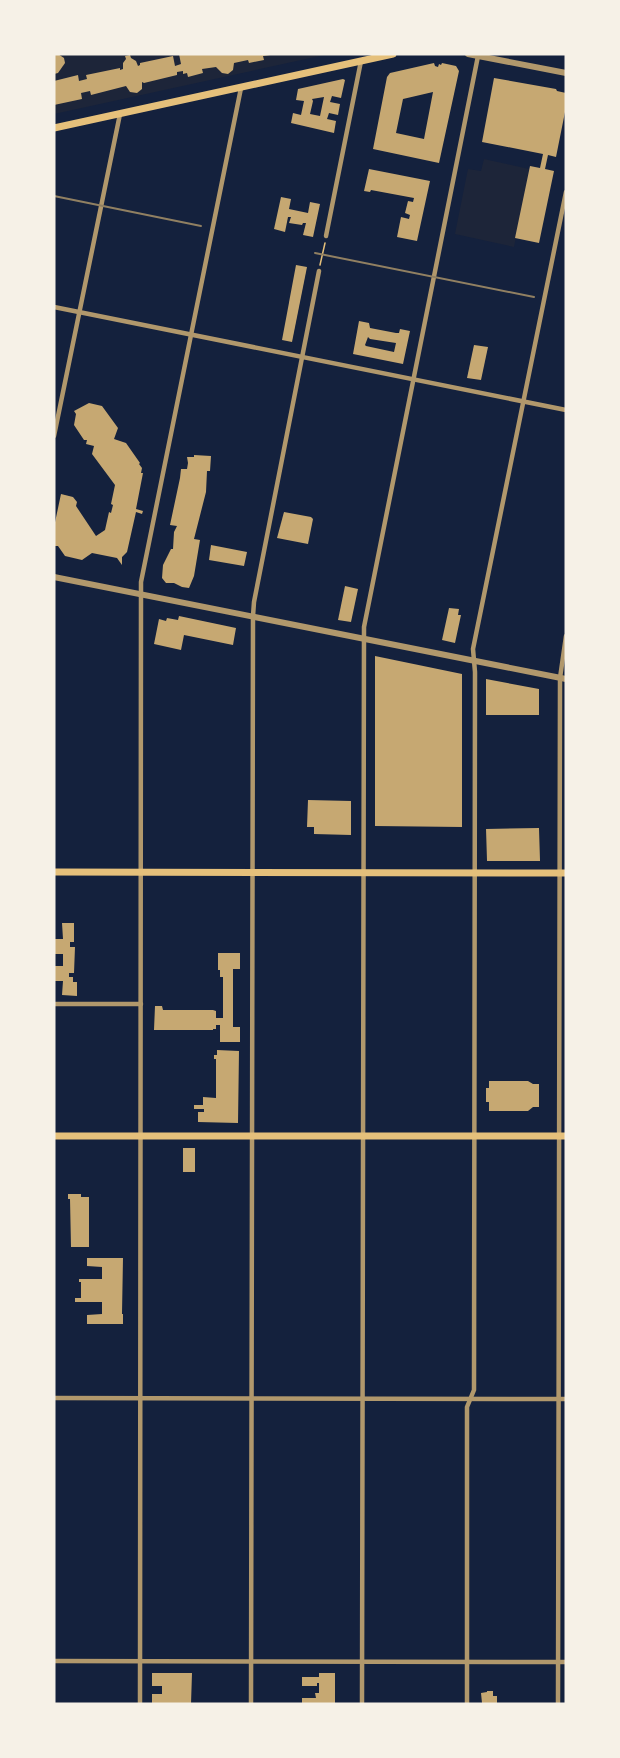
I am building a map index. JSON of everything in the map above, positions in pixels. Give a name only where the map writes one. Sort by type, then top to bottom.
[{"type":"main road","points":[[54,128],[393,54]]},
{"type":"main road","points":[[54,872],[563,873]]},
{"type":"main road","points":[[54,1136],[562,1136]]},
{"type":"street","points":[[468,54],[566,73]]},
{"type":"street","points":[[362,1704],[364,627],[432,286],[482,56]]},
{"type":"street","points":[[326,238],[361,61]]},
{"type":"street","points":[[140,1704],[141,582],[241,88]]},
{"type":"street","points":[[54,436],[120,114]]},
{"type":"street","points":[[467,1704],[467,1407],[474,1390],[474,649],[566,192]]},
{"type":"street","points":[[251,1704],[253,616],[319,269]]},
{"type":"street","points":[[54,307],[566,410]]},
{"type":"street","points":[[54,399],[61,400]]},
{"type":"street","points":[[54,576],[563,679]]},
{"type":"street","points":[[558,1704],[563,679],[566,636]]},
{"type":"street","points":[[54,1004],[141,1004]]},
{"type":"street","points":[[54,1398],[566,1399]]},
{"type":"street","points":[[54,1661],[566,1662]]},
{"type":"path","points":[[319,269],[326,238]]},
{"type":"shaded area","points":[[54,54],[329,54],[54,114]]},
{"type":"shaded area","points":[[484,159],[529,169],[514,247],[455,234],[468,169],[481,171]]},
{"type":"building","points":[[54,54],[64,58],[65,63],[58,73],[54,74]]},
{"type":"building","points":[[179,54],[270,55],[263,56],[264,60],[234,63],[233,70],[228,74],[222,73],[216,67],[202,69],[203,73],[188,77],[187,73],[183,74],[183,71],[177,72],[177,75],[142,82],[142,89],[137,93],[130,92],[126,86],[91,95],[90,91],[81,93],[82,99],[54,105],[54,81],[78,75],[79,81],[87,79],[86,75],[123,69],[125,56],[130,55],[138,66],[140,63],[173,56],[175,66],[181,64]]},
{"type":"building","points":[[434,63],[438,67],[442,63],[456,66],[459,71],[439,163],[373,149],[387,77],[390,73]],"holes":[[[433,92],[424,139],[396,133],[403,99]]]},
{"type":"building","points":[[494,78],[556,89],[566,93],[566,107],[556,157],[548,155],[545,169],[554,171],[539,243],[515,238],[530,166],[540,168],[543,154],[482,142]]},
{"type":"building","points":[[345,80],[341,98],[332,96],[330,102],[340,104],[338,115],[329,113],[327,119],[336,121],[334,133],[291,123],[293,113],[301,115],[304,101],[296,100],[298,89]],"holes":[[[324,97],[320,116],[310,114],[312,99]]]},
{"type":"building","points":[[369,169],[430,181],[417,241],[397,237],[401,217],[409,219],[410,215],[405,213],[408,201],[413,202],[414,198],[371,190],[370,192],[364,191]]},
{"type":"building","points":[[281,197],[291,199],[289,209],[308,213],[310,202],[320,204],[313,237],[303,235],[306,223],[302,225],[289,223],[291,217],[288,217],[285,232],[274,229]]},
{"type":"building","points":[[296,265],[307,267],[292,342],[282,340]]},
{"type":"building","points":[[359,321],[369,323],[370,328],[396,333],[399,333],[400,329],[410,331],[403,364],[353,354]],"holes":[[[368,337],[396,343],[394,352],[366,346]]]},
{"type":"building","points":[[474,345],[488,347],[481,380],[467,378]]},
{"type":"building","points":[[89,403],[102,406],[118,428],[114,439],[126,443],[142,468],[136,509],[143,511],[142,514],[136,512],[127,552],[122,557],[122,565],[117,558],[92,553],[82,560],[65,556],[58,546],[54,546],[54,527],[61,494],[73,497],[77,502],[76,506],[96,536],[105,530],[113,505],[111,504],[115,485],[92,454],[94,446],[86,444],[87,440],[84,440],[74,425],[76,414],[74,411]]},
{"type":"building","points":[[194,455],[211,456],[210,471],[207,471],[206,492],[194,539],[200,540],[194,576],[189,588],[166,583],[162,578],[163,565],[173,549],[174,532],[177,526],[170,525],[181,469],[187,469],[187,457],[194,457]]},
{"type":"building","points":[[284,512],[313,519],[308,544],[277,538]]},
{"type":"building","points":[[211,545],[247,552],[244,566],[209,560]]},
{"type":"building","points":[[345,586],[358,589],[351,622],[338,620]]},
{"type":"building","points":[[449,608],[459,609],[458,615],[461,615],[455,643],[442,640]]},
{"type":"building","points":[[179,616],[236,628],[233,645],[184,635],[181,650],[154,644],[159,619],[178,620]]},
{"type":"building","points":[[375,656],[462,674],[462,827],[375,826]]},
{"type":"building","points":[[486,679],[539,689],[539,715],[486,715]]},
{"type":"building","points":[[308,800],[351,801],[351,835],[314,834],[314,827],[307,827]]},
{"type":"building","points":[[539,828],[540,861],[487,861],[486,829]]},
{"type":"building","points":[[62,923],[74,923],[74,942],[70,942],[70,947],[75,947],[74,973],[69,973],[69,977],[73,977],[73,982],[77,982],[77,996],[62,995],[63,981],[54,981],[54,966],[63,966],[63,954],[54,954],[54,939],[63,939]]},
{"type":"building","points":[[218,953],[240,953],[240,969],[233,969],[233,1027],[240,1027],[240,1042],[220,1042],[220,1025],[216,1025],[216,1029],[213,1030],[154,1030],[155,1006],[162,1006],[163,1010],[213,1010],[216,1011],[216,1018],[223,1018],[223,977],[220,977],[220,970],[218,970]]},
{"type":"building","points":[[217,1050],[239,1051],[238,1123],[198,1122],[198,1112],[204,1112],[204,1109],[194,1109],[194,1105],[203,1105],[203,1097],[216,1098],[216,1059],[214,1055],[217,1055]]},
{"type":"building","points":[[489,1081],[528,1081],[539,1084],[539,1107],[533,1107],[528,1111],[489,1111],[489,1102],[486,1102],[486,1088],[489,1088]]},
{"type":"building","points":[[183,1148],[195,1148],[195,1172],[183,1172]]},
{"type":"building","points":[[68,1194],[81,1194],[81,1197],[89,1197],[89,1247],[71,1247]]},
{"type":"building","points":[[87,1258],[123,1258],[123,1324],[87,1324],[87,1315],[102,1314],[102,1302],[75,1302],[75,1298],[81,1298],[79,1279],[102,1279],[102,1267],[87,1266]]},
{"type":"building","points":[[152,1673],[192,1673],[191,1704],[152,1704],[152,1694],[162,1694],[162,1686],[152,1686]]},
{"type":"building","points":[[319,1673],[335,1673],[335,1704],[302,1704],[302,1698],[316,1698],[315,1693],[319,1693],[319,1683],[317,1686],[302,1686],[302,1677],[319,1677]]},
{"type":"building","points":[[493,1691],[493,1696],[497,1696],[497,1704],[482,1703],[481,1693]]},
{"type":"railway","points":[[54,196],[201,226]]},
{"type":"railway","points":[[315,253],[534,297]]}]
